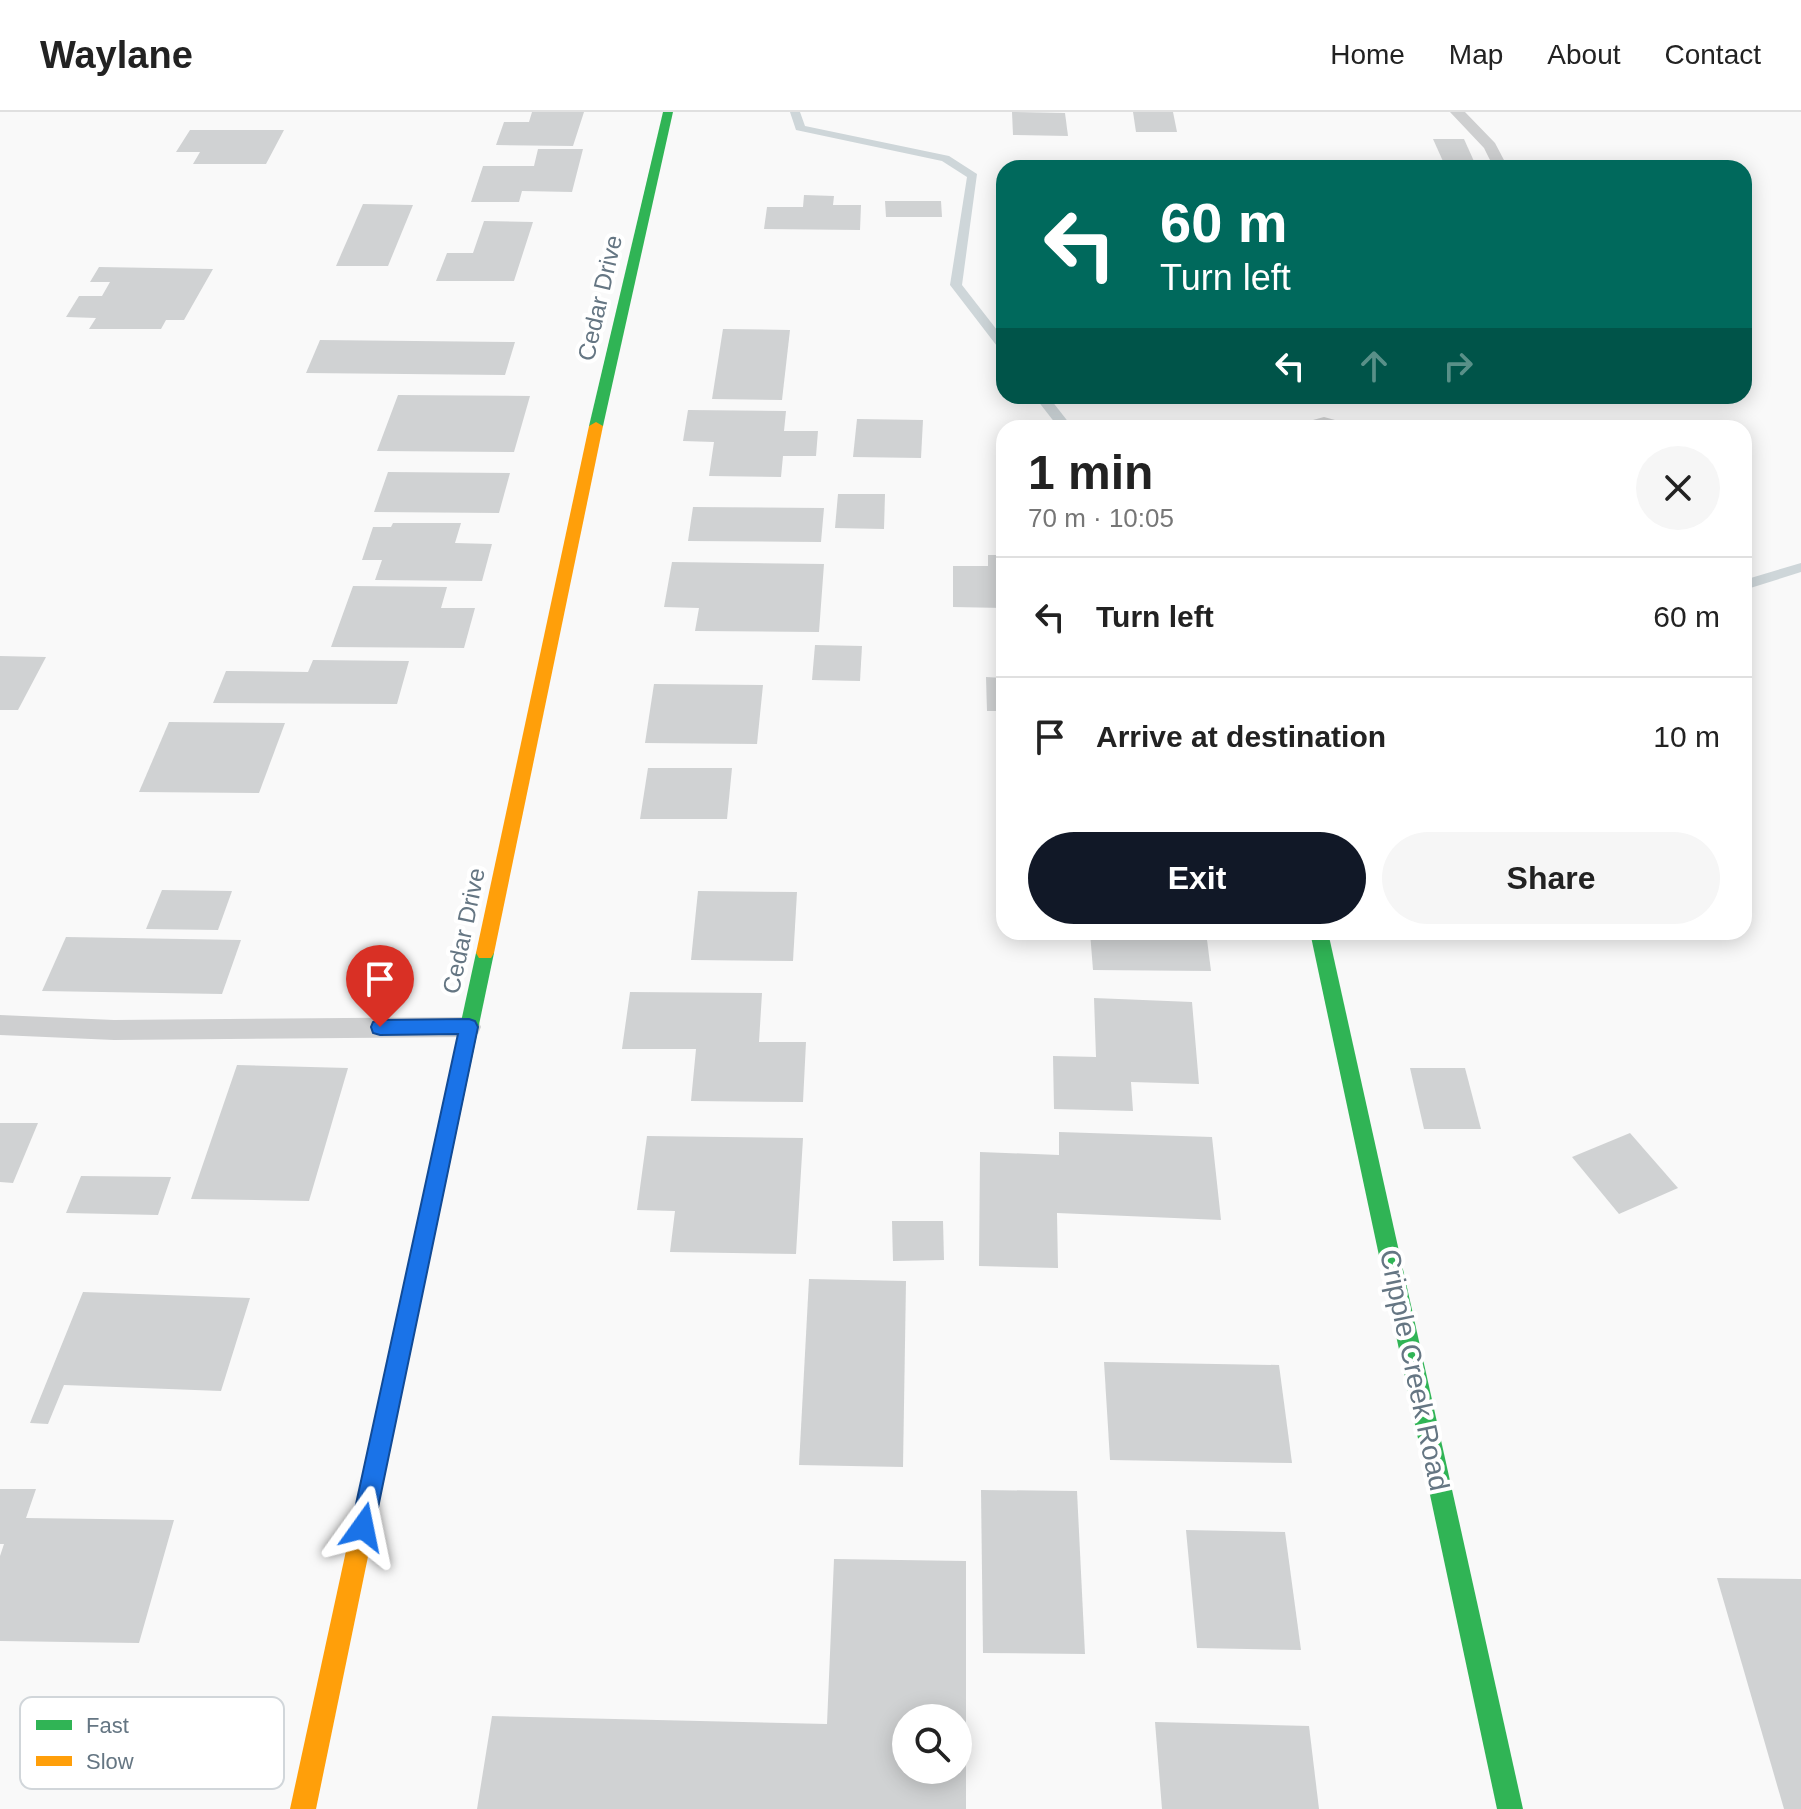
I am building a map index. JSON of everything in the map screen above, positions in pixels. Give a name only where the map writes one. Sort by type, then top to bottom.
[{"type":"street","name":"Cedar Drive","points":[[303,1809],[618,326],[668,112]]},
{"type":"street","name":"Cripple Creek Road","points":[[1321,940],[1510,1809]]},
{"type":"lane","points":[[1457,112],[1490,146],[1497,160]]},
{"type":"lane","points":[[0,1025],[114,1030],[469,1027]]},
{"type":"building","points":[[532,112],[584,112],[573,146],[496,145],[504,122],[529,122]]},
{"type":"building","points":[[1012,112],[1065,113],[1068,136],[1013,135]]},
{"type":"building","points":[[1133,112],[1173,112],[1177,132],[1136,132]]},
{"type":"building","points":[[190,130],[284,130],[266,164],[193,164],[200,152],[176,152]]},
{"type":"building","points":[[1433,139],[1464,139],[1473,160],[1442,160]]},
{"type":"building","points":[[538,149],[583,149],[572,192],[522,191],[519,202],[471,202],[483,166],[534,166]]},
{"type":"building","points":[[804,195],[834,196],[833,205],[861,205],[860,230],[764,229],[767,207],[803,207]]},
{"type":"building","points":[[885,201],[941,201],[942,217],[886,217]]},
{"type":"building","points":[[363,204],[413,205],[388,266],[336,266]]},
{"type":"building","points":[[484,221],[533,222],[514,281],[436,281],[447,253],[473,253]]},
{"type":"building","points":[[99,267],[213,269],[184,320],[166,320],[161,329],[89,329],[96,318],[66,317],[79,296],[102,296],[110,282],[90,282]]},
{"type":"building","points":[[723,329],[790,330],[782,400],[712,399]]},
{"type":"building","points":[[320,340],[515,342],[505,375],[306,373]]},
{"type":"building","points":[[398,395],[530,396],[514,452],[377,451]]},
{"type":"building","points":[[688,410],[786,411],[784,431],[818,431],[816,456],[783,456],[781,477],[709,476],[714,442],[683,441]]},
{"type":"building","points":[[857,419],[923,420],[921,458],[853,457]]},
{"type":"building","points":[[388,472],[510,473],[499,513],[374,512]]},
{"type":"building","points":[[838,494],[885,494],[884,529],[835,528]]},
{"type":"building","points":[[693,507],[824,508],[821,542],[688,541]]},
{"type":"building","points":[[393,523],[461,523],[455,543],[492,544],[482,581],[375,580],[382,560],[362,560],[373,527],[391,527]]},
{"type":"building","points":[[988,555],[996,555],[996,608],[953,607],[953,566],[988,566]]},
{"type":"building","points":[[672,562],[824,564],[819,632],[695,631],[699,608],[664,607]]},
{"type":"building","points":[[353,586],[447,587],[441,608],[475,608],[464,648],[331,647]]},
{"type":"building","points":[[815,645],[862,646],[860,681],[812,680]]},
{"type":"building","points":[[0,656],[46,657],[18,710],[0,710]]},
{"type":"building","points":[[313,660],[409,661],[397,704],[213,703],[226,671],[308,672]]},
{"type":"building","points":[[986,677],[996,678],[996,711],[987,711]]},
{"type":"building","points":[[654,684],[763,685],[757,744],[645,743]]},
{"type":"building","points":[[169,722],[285,723],[259,793],[139,792]]},
{"type":"building","points":[[648,768],[732,768],[727,819],[640,819]]},
{"type":"building","points":[[162,890],[232,891],[218,930],[146,929]]},
{"type":"building","points":[[698,891],[797,892],[793,961],[691,960]]},
{"type":"building","points":[[66,937],[241,940],[222,994],[42,991]]},
{"type":"building","points":[[1091,940],[1207,940],[1211,971],[1093,970]]},
{"type":"building","points":[[630,992],[762,993],[759,1042],[806,1042],[803,1102],[691,1101],[696,1049],[622,1049]]},
{"type":"building","points":[[1094,998],[1192,1002],[1199,1084],[1131,1082],[1133,1111],[1054,1109],[1053,1056],[1096,1057]]},
{"type":"building","points":[[237,1065],[348,1068],[309,1201],[191,1199]]},
{"type":"building","points":[[1410,1068],[1465,1068],[1481,1129],[1424,1129]]},
{"type":"building","points":[[0,1123],[38,1123],[13,1183],[0,1182]]},
{"type":"building","points":[[1059,1132],[1212,1137],[1221,1220],[1057,1213],[1058,1268],[979,1266],[980,1152],[1059,1155]]},
{"type":"building","points":[[1630,1133],[1678,1188],[1619,1214],[1572,1157]]},
{"type":"building","points":[[647,1136],[803,1138],[796,1254],[670,1252],[675,1211],[637,1210]]},
{"type":"building","points":[[81,1176],[171,1177],[158,1215],[66,1213]]},
{"type":"building","points":[[892,1221],[943,1221],[944,1260],[893,1261]]},
{"type":"building","points":[[809,1279],[906,1281],[903,1467],[799,1465]]},
{"type":"building","points":[[83,1292],[250,1298],[221,1391],[64,1385],[48,1424],[30,1423]]},
{"type":"building","points":[[1104,1362],[1279,1365],[1292,1463],[1110,1460]]},
{"type":"building","points":[[0,1489],[36,1489],[26,1518],[174,1520],[139,1643],[0,1641],[0,1556],[4,1544],[0,1544]]},
{"type":"building","points":[[981,1490],[1077,1491],[1085,1654],[983,1653]]},
{"type":"building","points":[[1186,1530],[1285,1532],[1301,1650],[1197,1648]]},
{"type":"building","points":[[834,1559],[966,1561],[966,1704],[892,1704],[892,1784],[966,1784],[966,1809],[477,1809],[492,1716],[827,1724]]},
{"type":"building","points":[[1717,1578],[1801,1579],[1801,1809],[1784,1809]]},
{"type":"building","points":[[1155,1722],[1309,1726],[1319,1809],[1162,1809]]},
{"type":"waterway","points":[[795,112],[800,128],[945,158],[973,176],[956,285],[996,337]]},
{"type":"waterway","points":[[1047,404],[1060,420]]},
{"type":"waterway","points":[[1752,582],[1801,567]]},
{"type":"traffic: fast","points":[[596,426],[668,112]]},
{"type":"traffic: fast","points":[[1321,940],[1510,1809]]},
{"type":"traffic: fast","points":[[380,1445],[485,953]]},
{"type":"traffic: slow","points":[[485,953],[596,426]]},
{"type":"traffic: slow","points":[[303,1809],[380,1445]]},
{"type":"route","points":[[363,1527],[469,1027],[380,1027]]}]
